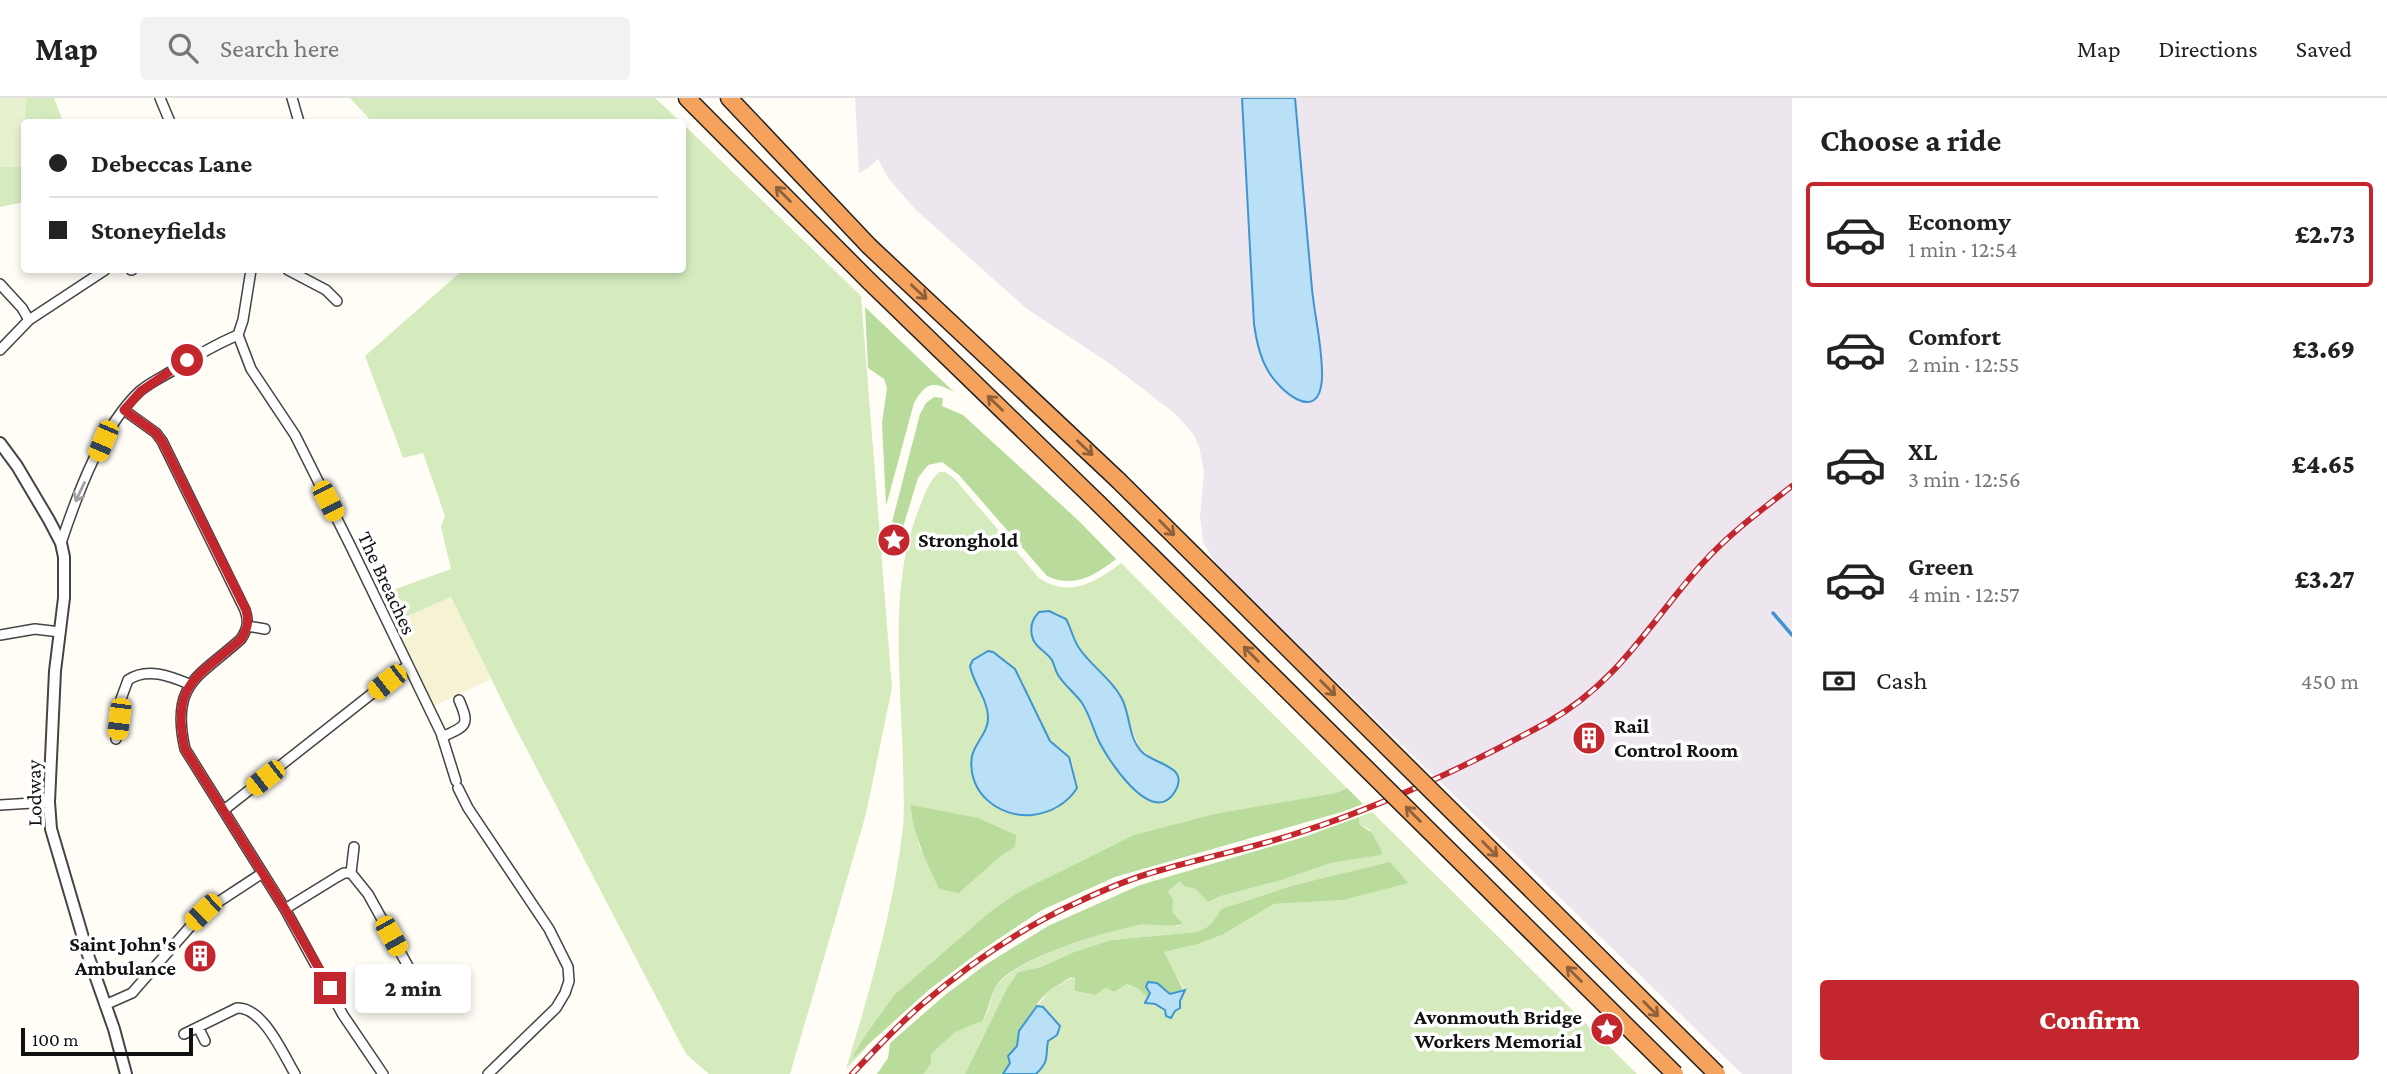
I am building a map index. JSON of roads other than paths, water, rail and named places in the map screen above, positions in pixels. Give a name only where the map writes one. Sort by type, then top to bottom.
[{"type":"highway","points":[[687,98],[869,281],[1097,502],[1675,1074]]},
{"type":"highway","points":[[729,98],[869,246],[1118,480],[1717,1074]]},
{"type":"street","points":[[160,98],[169,119]]},
{"type":"street","points":[[292,98],[298,119]]},
{"type":"street","points":[[0,349],[29,320],[100,273]]},
{"type":"street","points":[[61,543],[80,491],[103,441],[124,410],[141,391],[187,360],[238,335],[251,273]]},
{"type":"street","points":[[294,273],[326,290],[337,301]]},
{"type":"street","points":[[0,284],[29,320]]},
{"type":"street","name":"The Breaches","points":[[238,335],[251,369],[295,435],[351,547],[442,737],[468,808],[549,929],[568,967],[569,981],[556,1008],[488,1074]]},
{"type":"street","points":[[124,410],[156,433],[162,441],[246,610],[247,626],[241,639],[189,684],[182,704],[181,719],[185,749],[285,909],[343,1015],[383,1074]]},
{"type":"street","points":[[0,443],[17,466],[61,543]]},
{"type":"street","name":"Lodway","points":[[61,543],[65,575],[54,671],[49,802],[51,829],[126,1074]]},
{"type":"street","points":[[247,626],[265,629]]},
{"type":"street","points":[[0,635],[35,629],[60,632]]},
{"type":"street","points":[[224,810],[407,666]]},
{"type":"street","points":[[116,739],[121,699],[128,680],[144,673],[189,684]]},
{"type":"street","points":[[442,737],[461,729],[465,723],[466,718],[459,700]]},
{"type":"street","points":[[0,805],[49,802]]},
{"type":"street","points":[[354,847],[351,873],[368,894],[414,977]]},
{"type":"street","points":[[285,909],[344,873],[351,873]]},
{"type":"street","points":[[105,1005],[132,993],[203,912],[261,874]]},
{"type":"street","points":[[184,1034],[237,1008],[251,1011],[267,1027],[295,1074]]},
{"type":"street","points":[[198,1027],[205,1041]]},
{"type":"water","points":[[1242,98],[1295,98],[1322,368],[1319,393],[1314,400],[1306,402],[1288,394],[1272,377],[1257,341]]},
{"type":"water","points":[[1049,611],[1066,619],[1079,648],[1119,694],[1137,746],[1147,756],[1175,771],[1178,784],[1174,793],[1164,801],[1153,802],[1142,796],[1119,772],[1097,737],[1082,703],[1060,679],[1052,660],[1033,640],[1031,633],[1034,620],[1039,612]]},
{"type":"water","points":[[988,651],[1015,669],[1050,741],[1069,757],[1077,788],[1058,807],[1032,815],[1008,812],[987,800],[974,781],[972,756],[988,717],[986,704],[970,666],[973,660]]},
{"type":"water","points":[[1148,982],[1157,983],[1170,994],[1185,990],[1180,1008],[1171,1018],[1155,1004],[1145,1003],[1150,993],[1146,987]]},
{"type":"water","points":[[1037,1006],[1043,1007],[1060,1026],[1057,1035],[1048,1041],[1045,1062],[1036,1074],[1003,1074],[1010,1063],[1008,1056],[1017,1046],[1019,1031]]},
{"type":"waterway","points":[[1773,613],[1792,635]]},
{"type":"railway","points":[[852,1074],[902,1022],[938,991],[975,962],[1055,913],[1140,876],[1286,837],[1398,796],[1548,722],[1595,689],[1632,650],[1712,553],[1792,486]]},
{"type":"place","name":"Stronghold","points":[[894,540]]},
{"type":"place","name":"Rail Control Room","points":[[1589,738]]},
{"type":"place","name":"Saint John's Ambulance","points":[[200,956]]},
{"type":"place","name":"Avonmouth Bridge Workers Memorial","points":[[1607,1029]]}]
